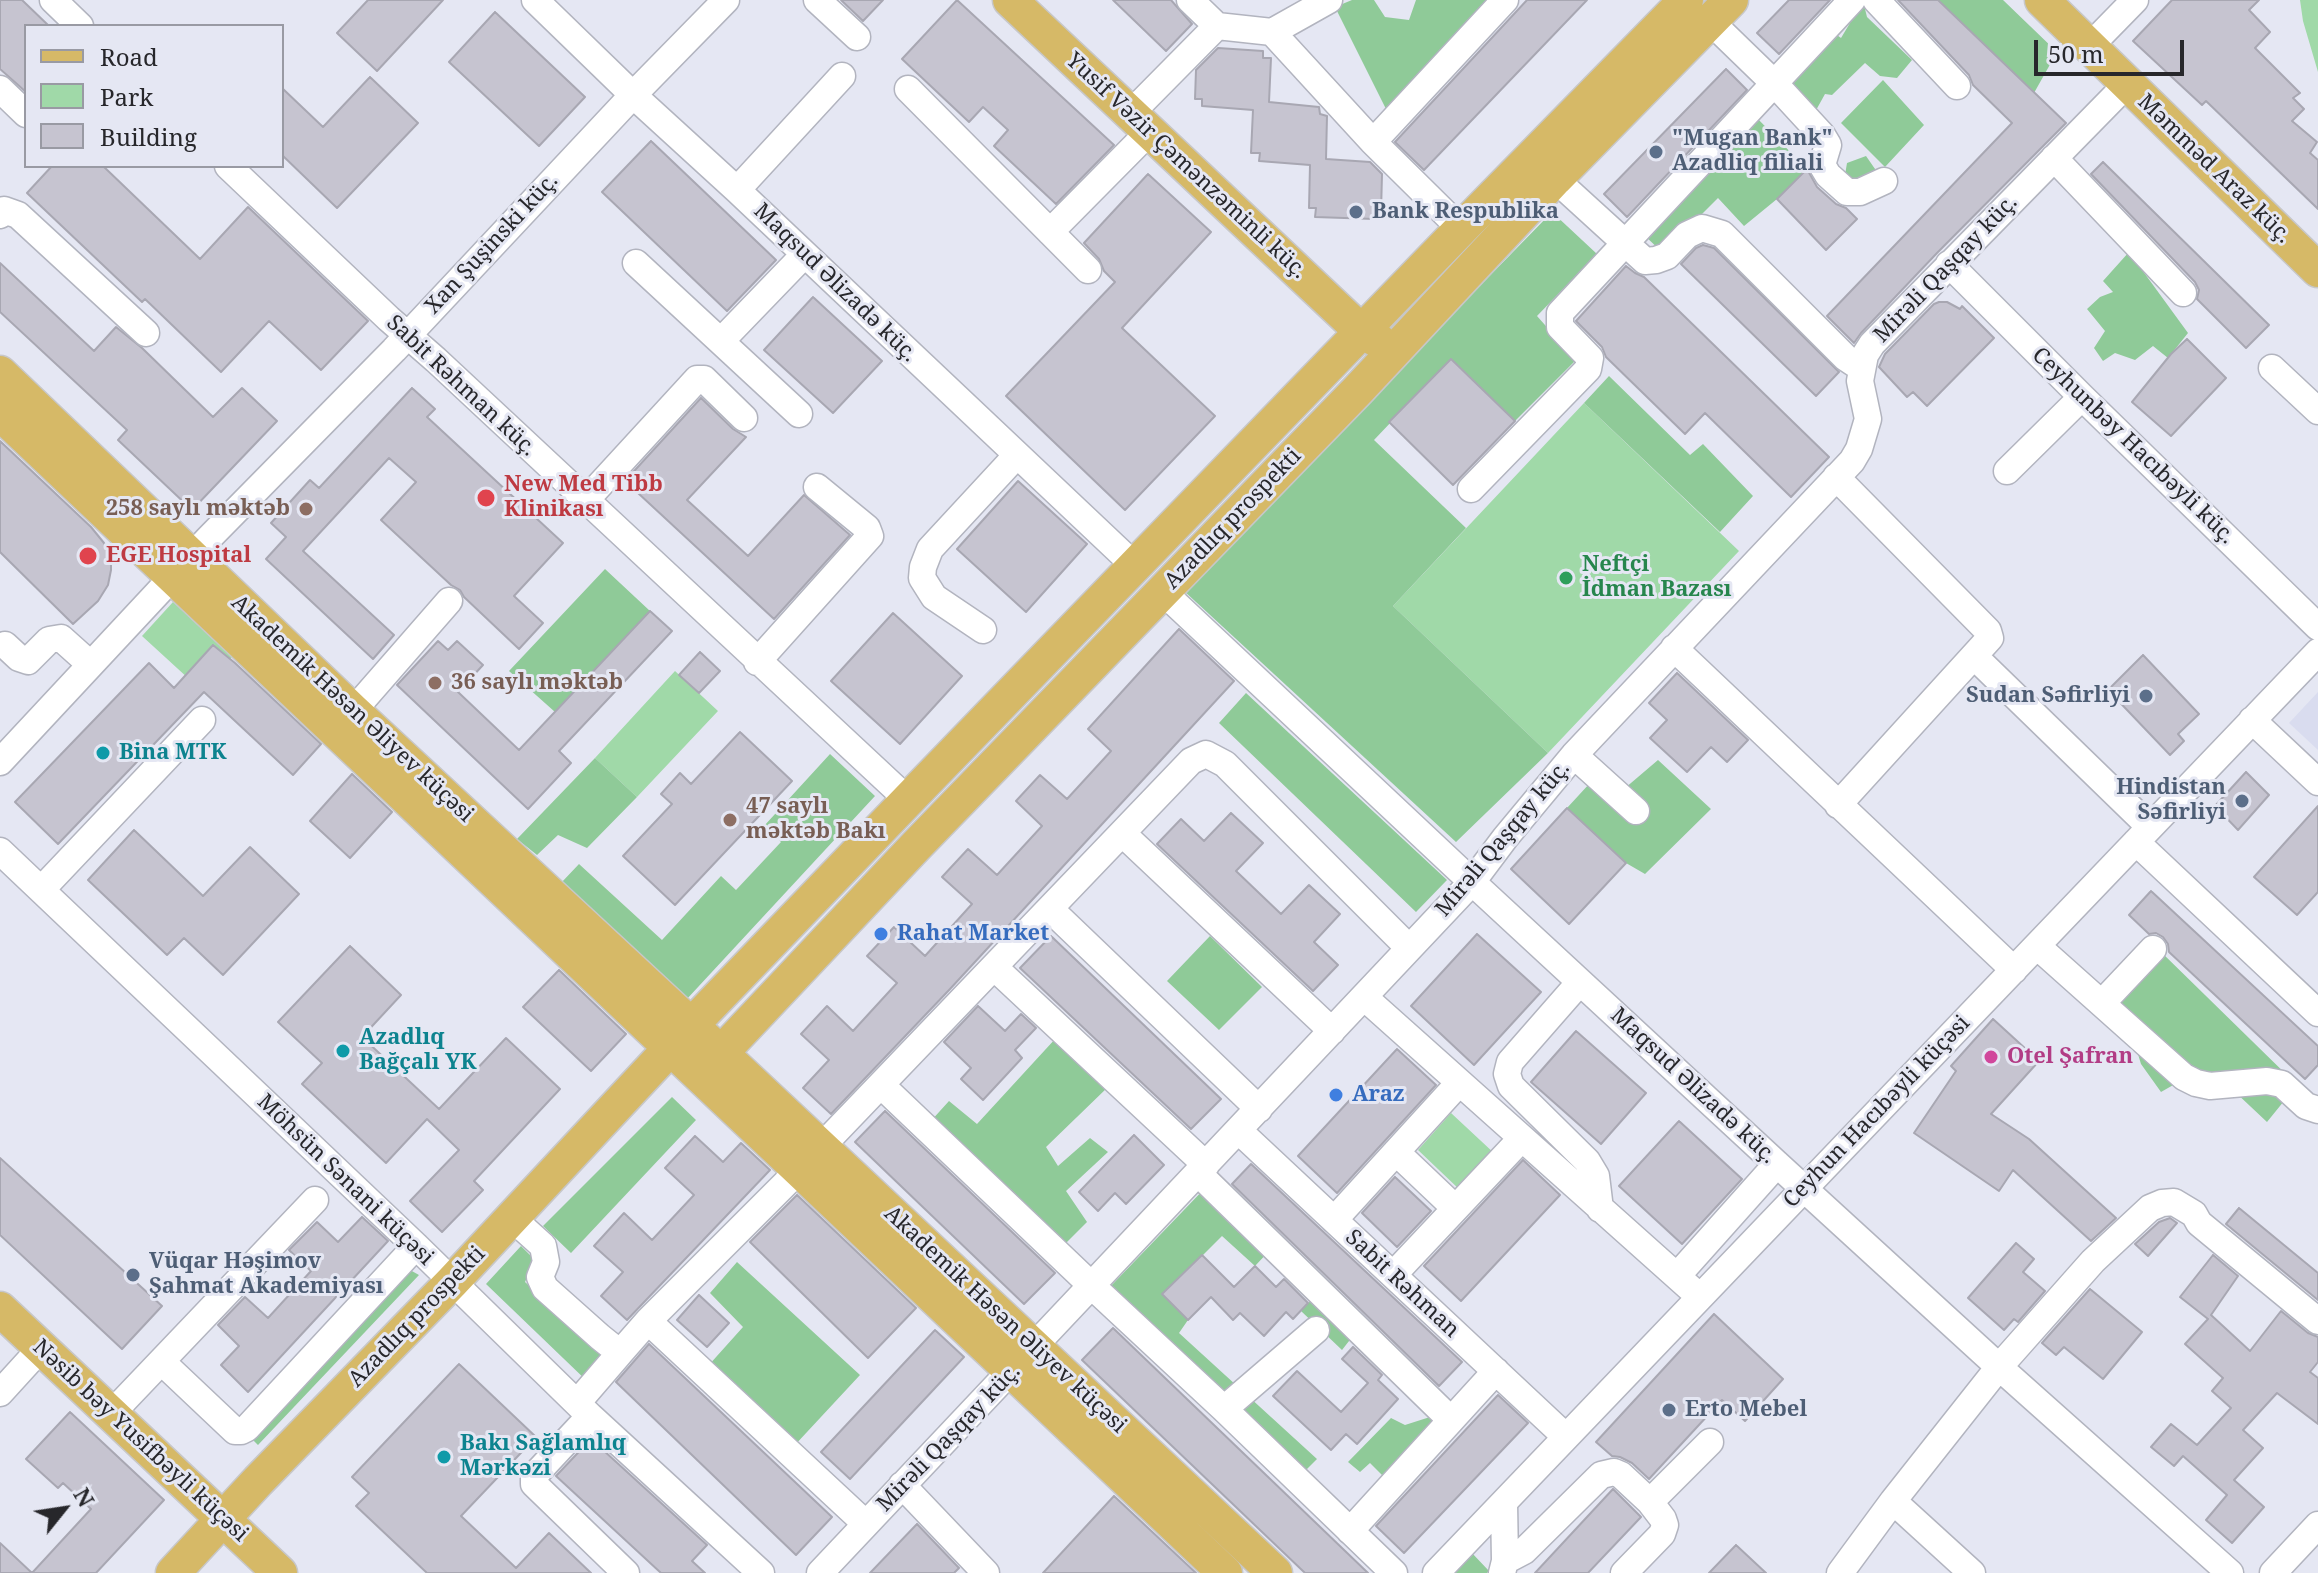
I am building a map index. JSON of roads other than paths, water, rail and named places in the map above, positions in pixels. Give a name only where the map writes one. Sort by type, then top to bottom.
[{"type":"main road","name":"Yusif Vəzir Çəmənzəminli küç.","points":[[1010,0],[1362,332]]},
{"type":"main road","name":"Məmməd Araz küç.","points":[[2042,0],[2318,270]]},
{"type":"main road","name":"Azadlıq prospekti","points":[[173,1573],[512,1218],[676,1030],[908,800],[1461,229],[1709,7]]},
{"type":"main road","name":"Azadlıq prospekti","points":[[727,1062],[915,847],[1163,592],[1555,179],[1664,45]]},
{"type":"main road","points":[[1362,332],[1368,337],[1387,342],[1403,341]]},
{"type":"main road","name":"Akademik Həsən Əliyev küçəsi","points":[[0,373],[182,567],[676,1030],[727,1062],[810,1158],[1024,1359],[1275,1573]]},
{"type":"main road","name":"Akademik Həsən Əliyev küçəsi","points":[[0,413],[353,711],[676,1030]]},
{"type":"main road","name":"Nəsib bəy Yusifbəyli küçəsi","points":[[0,1309],[280,1573]]},
{"type":"main road","name":"Akademik Həsən Əliyev küçəsi","points":[[1024,1359],[1225,1573]]},
{"type":"street","points":[[53,0],[78,24]]},
{"type":"street","name":"Maqsud Əlizadə küç.","points":[[535,0],[1135,566]]},
{"type":"street","name":"Xan Şuşinski küç.","points":[[0,762],[182,567],[726,0]]},
{"type":"street","points":[[817,0],[857,37]]},
{"type":"street","points":[[1190,0],[1217,26],[1272,32],[1329,0]]},
{"type":"street","points":[[1373,142],[1505,0]]},
{"type":"street","points":[[1471,489],[1588,369],[1590,358],[1560,327],[1560,313],[1852,0]]},
{"type":"street","points":[[1876,0],[1957,86]]},
{"type":"street","points":[[2090,46],[2135,0]]},
{"type":"street","points":[[1709,7],[1822,135],[1828,145],[1822,165],[1828,175],[1847,192],[1860,192],[1884,181]]},
{"type":"street","points":[[1050,232],[1217,26]]},
{"type":"street","points":[[1272,32],[1373,142],[1461,229]]},
{"type":"street","points":[[737,190],[842,76]]},
{"type":"street","name":"Mirəli Qaşqay küç.","points":[[820,1573],[1472,882],[1574,755],[1852,461],[1868,419],[1860,381],[1865,355],[1872,344],[2127,84]]},
{"type":"street","points":[[0,89],[24,112]]},
{"type":"street","points":[[908,89],[1088,270]]},
{"type":"street","points":[[2054,158],[2183,293]]},
{"type":"street","name":"Sabit Rəhman küç.","points":[[230,168],[908,800]]},
{"type":"street","points":[[1555,179],[1645,261],[1667,256],[1687,235],[1702,228],[1722,234],[1846,358],[1861,368]]},
{"type":"street","points":[[0,215],[4,210],[18,215],[146,333]]},
{"type":"street","points":[[721,341],[804,255]]},
{"type":"street","points":[[636,263],[799,414]]},
{"type":"street","name":"Ceyhunbəy Hacıbəyli küç.","points":[[1949,264],[2318,627]]},
{"type":"street","points":[[2272,368],[2318,411]]},
{"type":"street","points":[[585,501],[697,379],[704,379],[744,418]]},
{"type":"street","points":[[2007,471],[2082,397]]},
{"type":"street","points":[[983,630],[934,597],[922,578],[923,567],[930,549],[1017,455]]},
{"type":"street","points":[[1836,477],[1988,631],[1990,638],[1838,805]]},
{"type":"street","points":[[757,662],[870,536],[867,528],[817,487]]},
{"type":"street","name":"Maqsud Əlizadə küç.","points":[[1163,592],[1804,1189],[2230,1573]]},
{"type":"street","points":[[353,711],[449,601]]},
{"type":"street","points":[[5,645],[19,658],[28,661],[49,640],[61,638],[90,664]]},
{"type":"street","points":[[1674,648],[2014,970]]},
{"type":"street","name":"Ceyhun Hacıbəyli küçəsi","points":[[1436,1573],[2318,652]]},
{"type":"street","points":[[1975,657],[2143,835],[2318,1013]]},
{"type":"street","points":[[41,890],[202,720]]},
{"type":"street","points":[[2252,720],[2318,782]]},
{"type":"street","points":[[626,1573],[534,1484],[534,1476],[584,1409],[620,1353],[648,1321],[881,1085],[1191,761],[1206,754],[1225,764],[1409,948]]},
{"type":"street","points":[[1574,755],[1636,811]]},
{"type":"street","points":[[1123,834],[1332,1031]]},
{"type":"street","name":"Möhsün Sənani küçəsi","points":[[0,851],[584,1409],[761,1573]]},
{"type":"street","points":[[1050,909],[1259,1109]]},
{"type":"street","points":[[2037,946],[2184,1077],[2210,1086],[2267,1081],[2282,1084],[2306,1106],[2318,1110]]},
{"type":"street","points":[[2102,1003],[2153,949]]},
{"type":"street","points":[[994,967],[1202,1169],[1451,1420]]},
{"type":"street","points":[[1580,982],[1510,1062],[1507,1074],[1511,1086],[1587,1161],[1596,1176],[1600,1209]]},
{"type":"street","points":[[1364,997],[1700,1297]]},
{"type":"street","points":[[1334,1220],[1459,1083]]},
{"type":"street","points":[[881,1085],[1394,1573]]},
{"type":"street","name":"Sabit Rəhman","points":[[1238,1130],[1566,1437]]},
{"type":"street","points":[[1393,1275],[1521,1139]]},
{"type":"street","points":[[1396,1152],[1455,1208]]},
{"type":"street","points":[[1677,1276],[1777,1164]]},
{"type":"street","points":[[111,1414],[315,1200]]},
{"type":"street","points":[[1840,1573],[1999,1367],[2093,1261],[2150,1208],[2174,1202],[2194,1214],[2199,1223],[2318,1321]]},
{"type":"street","points":[[512,1218],[543,1246],[546,1262],[540,1277],[545,1288],[620,1353]]},
{"type":"street","points":[[162,1362],[235,1431],[241,1431],[416,1246]]},
{"type":"street","points":[[648,1321],[866,1524]]},
{"type":"street","points":[[1224,1409],[1316,1330]]},
{"type":"street","points":[[0,1393],[41,1348]]},
{"type":"street","points":[[1350,1531],[1496,1371]]},
{"type":"street","points":[[1650,1502],[1710,1442]]},
{"type":"street","points":[[1504,1567],[1601,1475],[1614,1472],[1650,1502],[1665,1525],[1662,1534],[1624,1573]]},
{"type":"street","points":[[902,1485],[986,1573]]},
{"type":"street","points":[[1893,1501],[1972,1573]]},
{"type":"street","points":[[1504,1502],[1504,1567]]},
{"type":"street","points":[[2273,1573],[2318,1525]]},
{"type":"place","name":"\"Mugan Bank\" Azadliq filiali","points":[[1656,152]]},
{"type":"place","name":"Bank Respublika","points":[[1356,212]]},
{"type":"place","name":"New Med Tibb Klinikası","points":[[486,498]]},
{"type":"place","name":"258 saylı məktəb","points":[[306,509]]},
{"type":"place","name":"EGE Hospital","points":[[88,556]]},
{"type":"place","name":"Neftçi İdman Bazası","points":[[1566,578]]},
{"type":"place","name":"36 saylı məktəb","points":[[435,683]]},
{"type":"place","name":"Sudan Səfirliyi","points":[[2146,696]]},
{"type":"place","name":"Bina MTK","points":[[103,753]]},
{"type":"place","name":"Hindistan Səfirliyi","points":[[2242,801]]},
{"type":"place","name":"47 saylı məktəb Bakı","points":[[730,820]]},
{"type":"place","name":"Rahat Market","points":[[881,934]]},
{"type":"place","name":"Azadlıq Bağçalı YK","points":[[343,1051]]},
{"type":"place","name":"Otel Şafran","points":[[1991,1057]]},
{"type":"place","name":"Araz","points":[[1336,1095]]},
{"type":"place","name":"Vüqar Həşimov Şahmat Akademiyası","points":[[133,1275]]},
{"type":"place","name":"Erto Mebel","points":[[1669,1410]]},
{"type":"place","name":"Bakı Sağlamlıq Mərkəzi","points":[[444,1457]]}]
